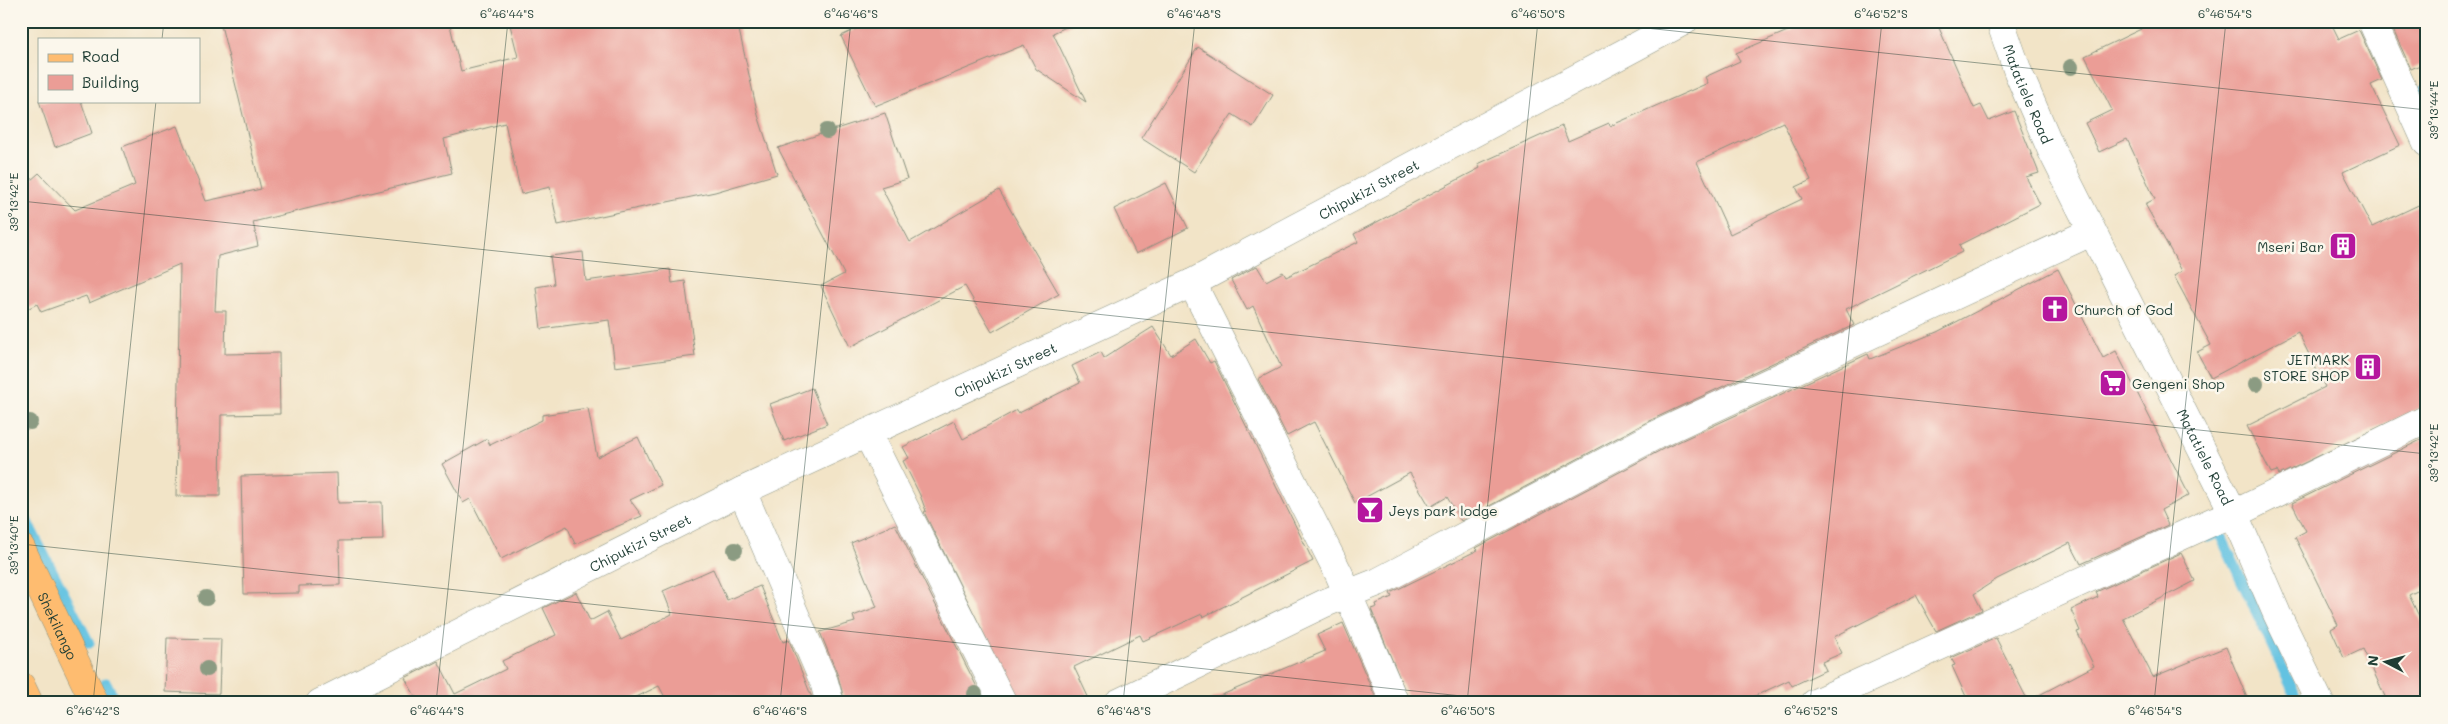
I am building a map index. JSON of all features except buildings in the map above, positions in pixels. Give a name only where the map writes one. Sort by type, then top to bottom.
[{"type":"main road","name":"Shekilango","points":[[21,548],[95,703]]},
{"type":"main road","points":[[21,686],[29,703]]},
{"type":"street","name":"Chipukizi Street","points":[[320,703],[742,491],[1192,283],[1684,21]]},
{"type":"street","name":"Matatiele Road","points":[[2000,21],[2029,98],[2090,232],[2234,514],[2277,614],[2320,703]]},
{"type":"street","points":[[2372,21],[2420,110],[2427,143]]},
{"type":"street","points":[[1118,703],[1156,695],[1348,594],[1387,577],[1656,435],[2090,232]]},
{"type":"street","points":[[1192,283],[1348,594],[1395,703]]},
{"type":"street","points":[[1815,703],[2214,521],[2234,514],[2427,418]]},
{"type":"street","points":[[867,433],[1002,703]]},
{"type":"street","points":[[742,491],[824,682],[830,703]]},
{"type":"waterway","points":[[2423,91],[2427,89]]},
{"type":"waterway","points":[[24,516],[89,643]]},
{"type":"waterway","points":[[2208,537],[2219,532],[2299,703]]},
{"type":"waterway","points":[[106,683],[116,703]]},
{"type":"place","name":"Mseri Bar","points":[[2343,246]]},
{"type":"place","name":"Church of God","points":[[2055,309]]},
{"type":"place","name":"JETMARK STORE SHOP","points":[[2368,367]]},
{"type":"place","name":"Gengeni Shop","points":[[2113,383]]},
{"type":"place","name":"Jeys park lodge","points":[[1370,510]]}]
